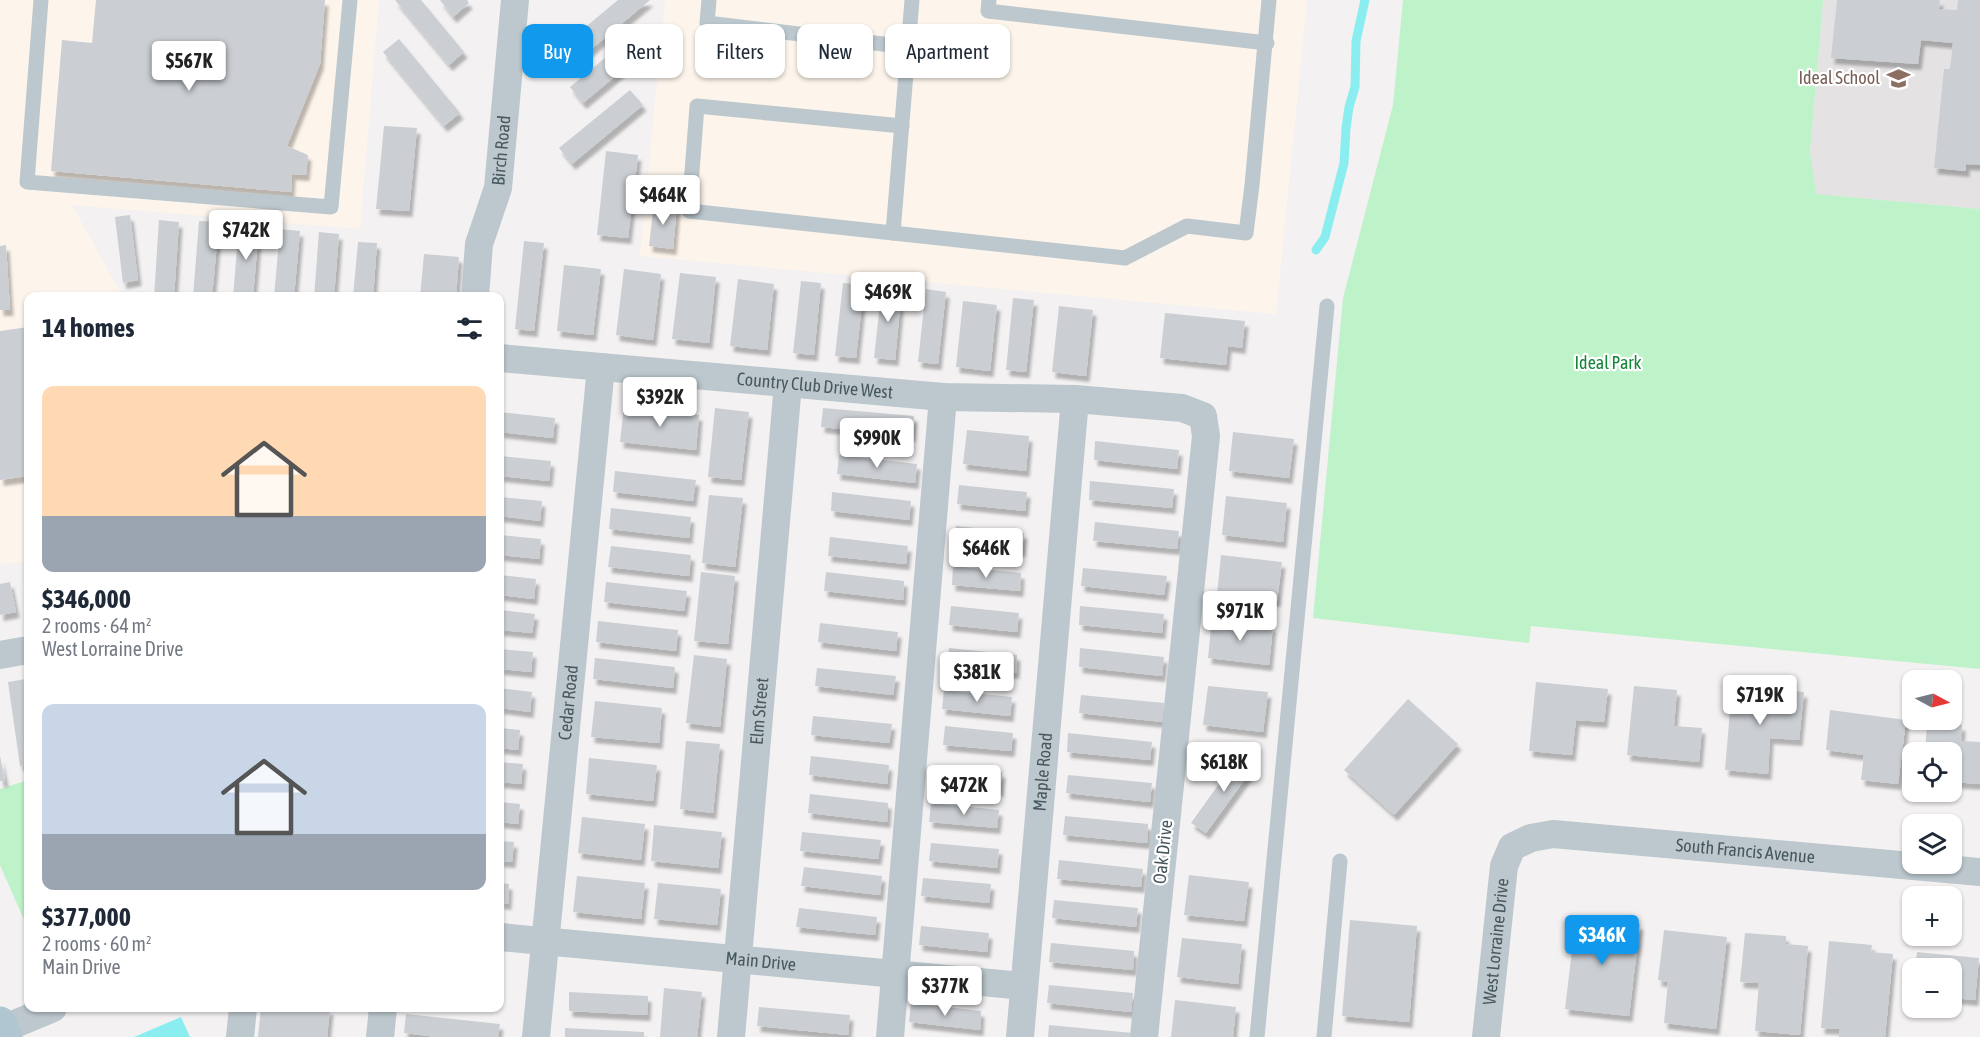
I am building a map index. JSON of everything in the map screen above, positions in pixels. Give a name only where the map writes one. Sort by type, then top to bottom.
[{"type":"street","name":"Birch Road","points":[[475,292],[480,244],[498,188],[515,0]]},
{"type":"street","name":"Country Club Drive West","points":[[504,358],[943,397],[1075,399],[1182,408],[1203,416]]},
{"type":"street","name":"Cedar Road","points":[[536,1037],[601,367]]},
{"type":"street","name":"Elm Street","points":[[731,1037],[788,384]]},
{"type":"street","points":[[890,1037],[943,397]]},
{"type":"street","name":"Maple Road","points":[[1020,1037],[1075,399]]},
{"type":"street","name":"Oak Drive","points":[[1144,1037],[1206,436],[1203,416]]},
{"type":"street","points":[[0,655],[24,651]]},
{"type":"street","name":"South Francis Avenue","points":[[1512,847],[1531,838],[1553,834],[1980,872]]},
{"type":"street","name":"West Lorraine Drive","points":[[1486,1037],[1500,891],[1504,866],[1512,847]]},
{"type":"street","name":"Main Drive","points":[[504,937],[1024,986]]},
{"type":"street","points":[[2,1030],[44,1012]]},
{"type":"street","points":[[240,1037],[243,1012]]},
{"type":"street","points":[[380,1037],[383,1012]]},
{"type":"lane","points":[[40,0],[27,182],[331,207],[350,0]]},
{"type":"lane","points":[[710,0],[707,22],[885,44]]},
{"type":"lane","points":[[910,24],[912,0]]},
{"type":"lane","points":[[989,0],[988,11],[1267,43]]},
{"type":"lane","points":[[902,126],[697,106],[689,211],[1125,258],[1187,226],[1246,233],[1267,43],[1269,0]]},
{"type":"lane","points":[[893,233],[906,78]]},
{"type":"lane","points":[[1257,1037],[1327,306]]},
{"type":"lane","points":[[1324,1037],[1340,861]]},
{"type":"shaded area","points":[[0,0],[379,0],[360,229],[72,205],[120,292],[24,292],[24,562],[0,565]]},
{"type":"shaded area","points":[[665,0],[1307,0],[1276,314],[640,256],[657,78],[683,78],[683,24],[663,24]]},
{"type":"shaded area","name":"Ideal School","points":[[1823,0],[1980,0],[1980,209],[1815,194],[1810,152]]},
{"type":"green space","name":"Ideal Park","points":[[1403,0],[1823,0],[1810,152],[1816,194],[1980,209],[1980,669],[1531,626],[1529,643],[1313,618],[1343,298],[1393,105]]},
{"type":"green space","points":[[24,781],[24,920],[0,865],[0,789]]},
{"type":"water","points":[[181,1017],[190,1037],[134,1037]]},
{"type":"building","points":[[96,0],[325,0],[320,64],[287,146],[308,155],[306,175],[292,174],[291,192],[51,171],[62,40],[92,43]]},
{"type":"building","points":[[395,0],[421,0],[464,52],[449,65]]},
{"type":"building","points":[[440,0],[467,0],[469,3],[453,17]]},
{"type":"building","points":[[618,0],[650,0],[621,24],[605,24],[605,38],[593,48],[593,24],[589,24]]},
{"type":"building","points":[[1837,0],[1940,0],[1939,9],[1957,10],[1958,0],[1980,0],[1980,165],[1966,164],[1966,171],[1934,168],[1944,69],[1950,69],[1953,43],[1921,40],[1918,64],[1831,58]]},
{"type":"building","points":[[399,39],[460,113],[444,126],[383,52]]},
{"type":"building","points":[[605,58],[605,78],[613,78],[583,103],[570,87],[581,78],[593,78],[593,68]]},
{"type":"building","points":[[630,90],[643,105],[572,164],[559,148]]},
{"type":"building","points":[[384,126],[417,128],[409,211],[376,209]]},
{"type":"building","points":[[606,151],[638,155],[628,238],[597,235]]},
{"type":"building","points":[[654,202],[677,205],[673,249],[649,246]]},
{"type":"building","points":[[130,215],[138,280],[123,283],[115,217]]},
{"type":"building","points":[[159,220],[179,222],[174,292],[154,292]]},
{"type":"building","points":[[199,221],[219,222],[212,292],[193,292]]},
{"type":"building","points":[[239,225],[259,227],[253,292],[233,292]]},
{"type":"building","points":[[280,229],[300,231],[294,292],[274,292]]},
{"type":"building","points":[[319,232],[339,234],[334,292],[314,292]]},
{"type":"building","points":[[524,241],[544,243],[534,331],[515,329]]},
{"type":"building","points":[[358,242],[377,243],[373,292],[353,292]]},
{"type":"building","points":[[6,245],[10,310],[0,310],[0,246]]},
{"type":"building","points":[[424,254],[459,257],[456,292],[420,292]]},
{"type":"building","points":[[564,265],[601,269],[593,335],[557,331]]},
{"type":"building","points":[[624,269],[661,274],[653,340],[616,335]]},
{"type":"building","points":[[680,273],[716,277],[709,343],[672,339]]},
{"type":"building","points":[[738,279],[774,284],[767,350],[730,346]]},
{"type":"building","points":[[801,281],[821,283],[814,355],[793,353]]},
{"type":"building","points":[[843,283],[864,285],[856,358],[835,356]]},
{"type":"building","points":[[882,285],[902,287],[895,360],[874,358]]},
{"type":"building","points":[[926,289],[946,292],[938,364],[918,362]]},
{"type":"building","points":[[1013,298],[1034,300],[1026,372],[1006,370]]},
{"type":"building","points":[[963,301],[997,305],[990,371],[956,367]]},
{"type":"building","points":[[1059,306],[1093,310],[1086,376],[1052,372]]},
{"type":"building","points":[[1165,313],[1245,321],[1242,348],[1228,346],[1226,365],[1160,358]]},
{"type":"building","points":[[24,328],[24,477],[0,480],[0,331]]},
{"type":"building","points":[[624,406],[699,415],[696,450],[620,442]]},
{"type":"building","points":[[715,408],[749,412],[741,480],[708,477]]},
{"type":"building","points":[[823,408],[914,416],[912,436],[821,427]]},
{"type":"building","points":[[504,412],[555,418],[553,438],[504,432]]},
{"type":"building","points":[[967,430],[1029,436],[1026,471],[963,464]]},
{"type":"building","points":[[1233,432],[1294,439],[1289,478],[1229,471]]},
{"type":"building","points":[[1095,441],[1179,450],[1177,469],[1094,460]]},
{"type":"building","points":[[839,455],[917,464],[915,483],[837,474]]},
{"type":"building","points":[[504,456],[551,461],[549,481],[504,476]]},
{"type":"building","points":[[615,471],[696,480],[693,501],[613,492]]},
{"type":"building","points":[[1090,481],[1174,489],[1172,508],[1089,500]]},
{"type":"building","points":[[959,485],[1027,492],[1025,511],[957,504]]},
{"type":"building","points":[[832,492],[911,501],[909,520],[831,511]]},
{"type":"building","points":[[709,495],[743,498],[735,567],[702,563]]},
{"type":"building","points":[[1226,496],[1287,503],[1283,542],[1222,535]]},
{"type":"building","points":[[504,497],[542,501],[540,521],[504,516]]},
{"type":"building","points":[[611,508],[691,517],[689,538],[609,529]]},
{"type":"building","points":[[1095,522],[1179,531],[1177,549],[1093,541]]},
{"type":"building","points":[[956,526],[1024,533],[1022,551],[954,545]]},
{"type":"building","points":[[504,535],[541,539],[539,559],[504,555]]},
{"type":"building","points":[[830,537],[908,546],[906,564],[828,556]]},
{"type":"building","points":[[611,546],[691,555],[689,576],[608,567]]},
{"type":"building","points":[[1221,555],[1282,562],[1277,601],[1217,595]]},
{"type":"building","points":[[953,566],[1021,573],[1020,591],[952,585]]},
{"type":"building","points":[[1083,568],[1167,576],[1164,595],[1081,586]]},
{"type":"building","points":[[701,572],[735,576],[728,644],[694,641]]},
{"type":"building","points":[[826,572],[904,581],[903,600],[824,591]]},
{"type":"building","points":[[504,575],[536,579],[534,599],[504,595]]},
{"type":"building","points":[[10,582],[16,612],[0,615],[0,584]]},
{"type":"building","points":[[606,582],[687,591],[684,611],[604,602]]},
{"type":"building","points":[[951,606],[1019,613],[1017,632],[949,625]]},
{"type":"building","points":[[1080,606],[1164,614],[1162,633],[1079,625]]},
{"type":"building","points":[[504,610],[535,614],[532,633],[504,630]]},
{"type":"building","points":[[1212,619],[1273,626],[1269,665],[1208,658]]},
{"type":"building","points":[[598,621],[678,630],[676,651],[596,642]]},
{"type":"building","points":[[820,623],[898,632],[896,651],[818,642]]},
{"type":"building","points":[[949,648],[1017,655],[1016,673],[948,666]]},
{"type":"building","points":[[1080,648],[1164,657],[1162,676],[1079,667]]},
{"type":"building","points":[[504,649],[533,652],[531,672],[504,669]]},
{"type":"building","points":[[694,655],[727,659],[720,727],[686,723]]},
{"type":"building","points":[[595,658],[675,667],[673,688],[593,679]]},
{"type":"building","points":[[817,668],[896,676],[893,695],[815,686]]},
{"type":"building","points":[[24,679],[24,765],[20,766],[8,682]]},
{"type":"building","points":[[1536,682],[1608,689],[1604,722],[1576,720],[1572,755],[1529,751]]},
{"type":"building","points":[[1208,686],[1268,692],[1263,732],[1203,725]]},
{"type":"building","points":[[1634,686],[1677,690],[1674,726],[1702,728],[1699,762],[1627,755]]},
{"type":"building","points":[[1732,686],[1804,692],[1799,740],[1770,738],[1768,774],[1725,770]]},
{"type":"building","points":[[504,688],[532,692],[530,712],[504,709]]},
{"type":"building","points":[[944,690],[1012,697],[1010,716],[942,709]]},
{"type":"building","points":[[1081,695],[1164,703],[1163,722],[1079,713]]},
{"type":"building","points":[[1408,699],[1458,744],[1394,815],[1344,770]]},
{"type":"building","points":[[595,701],[662,708],[659,743],[591,737]]},
{"type":"building","points":[[1830,710],[1902,719],[1902,730],[1905,730],[1898,784],[1861,780],[1864,755],[1826,750]]},
{"type":"building","points":[[813,716],[892,724],[889,743],[811,735]]},
{"type":"building","points":[[945,726],[1013,733],[1011,751],[943,745]]},
{"type":"building","points":[[504,728],[520,730],[518,750],[504,748]]},
{"type":"building","points":[[1926,730],[1962,730],[1961,741],[1980,742],[1980,784],[1962,783],[1962,742],[1926,742]]},
{"type":"building","points":[[1068,733],[1152,742],[1150,760],[1067,752]]},
{"type":"building","points":[[686,741],[720,744],[713,813],[680,809]]},
{"type":"building","points":[[1241,753],[1256,764],[1206,833],[1191,823]]},
{"type":"building","points":[[0,756],[5,781],[0,781]]},
{"type":"building","points":[[811,756],[889,765],[887,784],[809,775]]},
{"type":"building","points":[[589,758],[657,765],[653,801],[586,794]]},
{"type":"building","points":[[504,762],[523,764],[521,784],[504,782]]},
{"type":"building","points":[[934,766],[1002,772],[1000,791],[932,784]]},
{"type":"building","points":[[1068,775],[1152,783],[1150,802],[1066,793]]},
{"type":"building","points":[[810,794],[888,803],[887,822],[808,813]]},
{"type":"building","points":[[504,802],[520,804],[518,824],[504,822]]},
{"type":"building","points":[[931,803],[999,810],[997,828],[929,822]]},
{"type":"building","points":[[1065,816],[1148,824],[1147,843],[1063,835]]},
{"type":"building","points":[[582,817],[645,824],[641,860],[578,853]]},
{"type":"building","points":[[654,825],[722,832],[718,868],[651,861]]},
{"type":"building","points":[[802,832],[881,840],[878,859],[800,851]]},
{"type":"building","points":[[504,841],[514,842],[512,862],[504,861]]},
{"type":"building","points":[[931,843],[999,849],[997,868],[929,861]]},
{"type":"building","points":[[1059,860],[1143,869],[1141,887],[1057,879]]},
{"type":"building","points":[[804,867],[882,876],[880,895],[801,886]]},
{"type":"building","points":[[1189,875],[1249,882],[1244,921],[1184,915]]},
{"type":"building","points":[[577,876],[645,883],[641,919],[573,912]]},
{"type":"building","points":[[923,878],[991,884],[989,903],[921,896]]},
{"type":"building","points":[[504,883],[509,884],[508,904],[504,904]]},
{"type":"building","points":[[658,883],[721,889],[717,925],[654,919]]},
{"type":"building","points":[[1054,900],[1138,908],[1136,927],[1052,918]]},
{"type":"building","points":[[799,908],[877,917],[875,935],[796,927]]},
{"type":"building","points":[[1576,916],[1640,924],[1629,1016],[1565,1009]]},
{"type":"building","points":[[1350,920],[1417,926],[1409,1022],[1342,1016]]},
{"type":"building","points":[[921,926],[989,933],[987,952],[919,945]]},
{"type":"building","points":[[1664,930],[1727,937],[1716,1029],[1664,1023],[1668,982],[1658,980]]},
{"type":"building","points":[[1745,933],[1786,936],[1786,944],[1808,946],[1800,1035],[1755,1031],[1759,983],[1740,982]]},
{"type":"building","points":[[1182,938],[1242,944],[1238,984],[1177,977]]},
{"type":"building","points":[[1829,941],[1872,945],[1871,952],[1893,954],[1885,1037],[1839,1037],[1840,1029],[1821,1028]]},
{"type":"building","points":[[1051,943],[1134,951],[1133,970],[1049,962]]},
{"type":"building","points":[[1917,952],[1979,958],[1975,1000],[1962,999],[1962,958],[1916,958]]},
{"type":"building","points":[[1049,985],[1133,993],[1131,1012],[1047,1003]]},
{"type":"building","points":[[664,988],[702,992],[697,1037],[660,1037]]},
{"type":"building","points":[[569,992],[648,996],[647,1015],[569,1011]]},
{"type":"building","points":[[1175,1000],[1236,1007],[1233,1037],[1171,1037]]},
{"type":"building","points":[[911,1003],[981,1011],[980,1030],[909,1022]]},
{"type":"building","points":[[759,1007],[850,1015],[848,1035],[757,1026]]},
{"type":"building","points":[[261,1012],[330,1012],[327,1037],[258,1037]]},
{"type":"building","points":[[406,1014],[500,1024],[498,1037],[437,1037],[404,1033]]},
{"type":"building","points":[[1049,1025],[1133,1033],[1132,1037],[1048,1037]]},
{"type":"building","points":[[565,1028],[644,1032],[644,1037],[565,1037]]},
{"type":"waterway","points":[[1316,250],[1325,237],[1344,163],[1349,107],[1355,87],[1356,41],[1365,0]]},
{"type":"place","name":"Ideal School","points":[[1898,78]]}]
